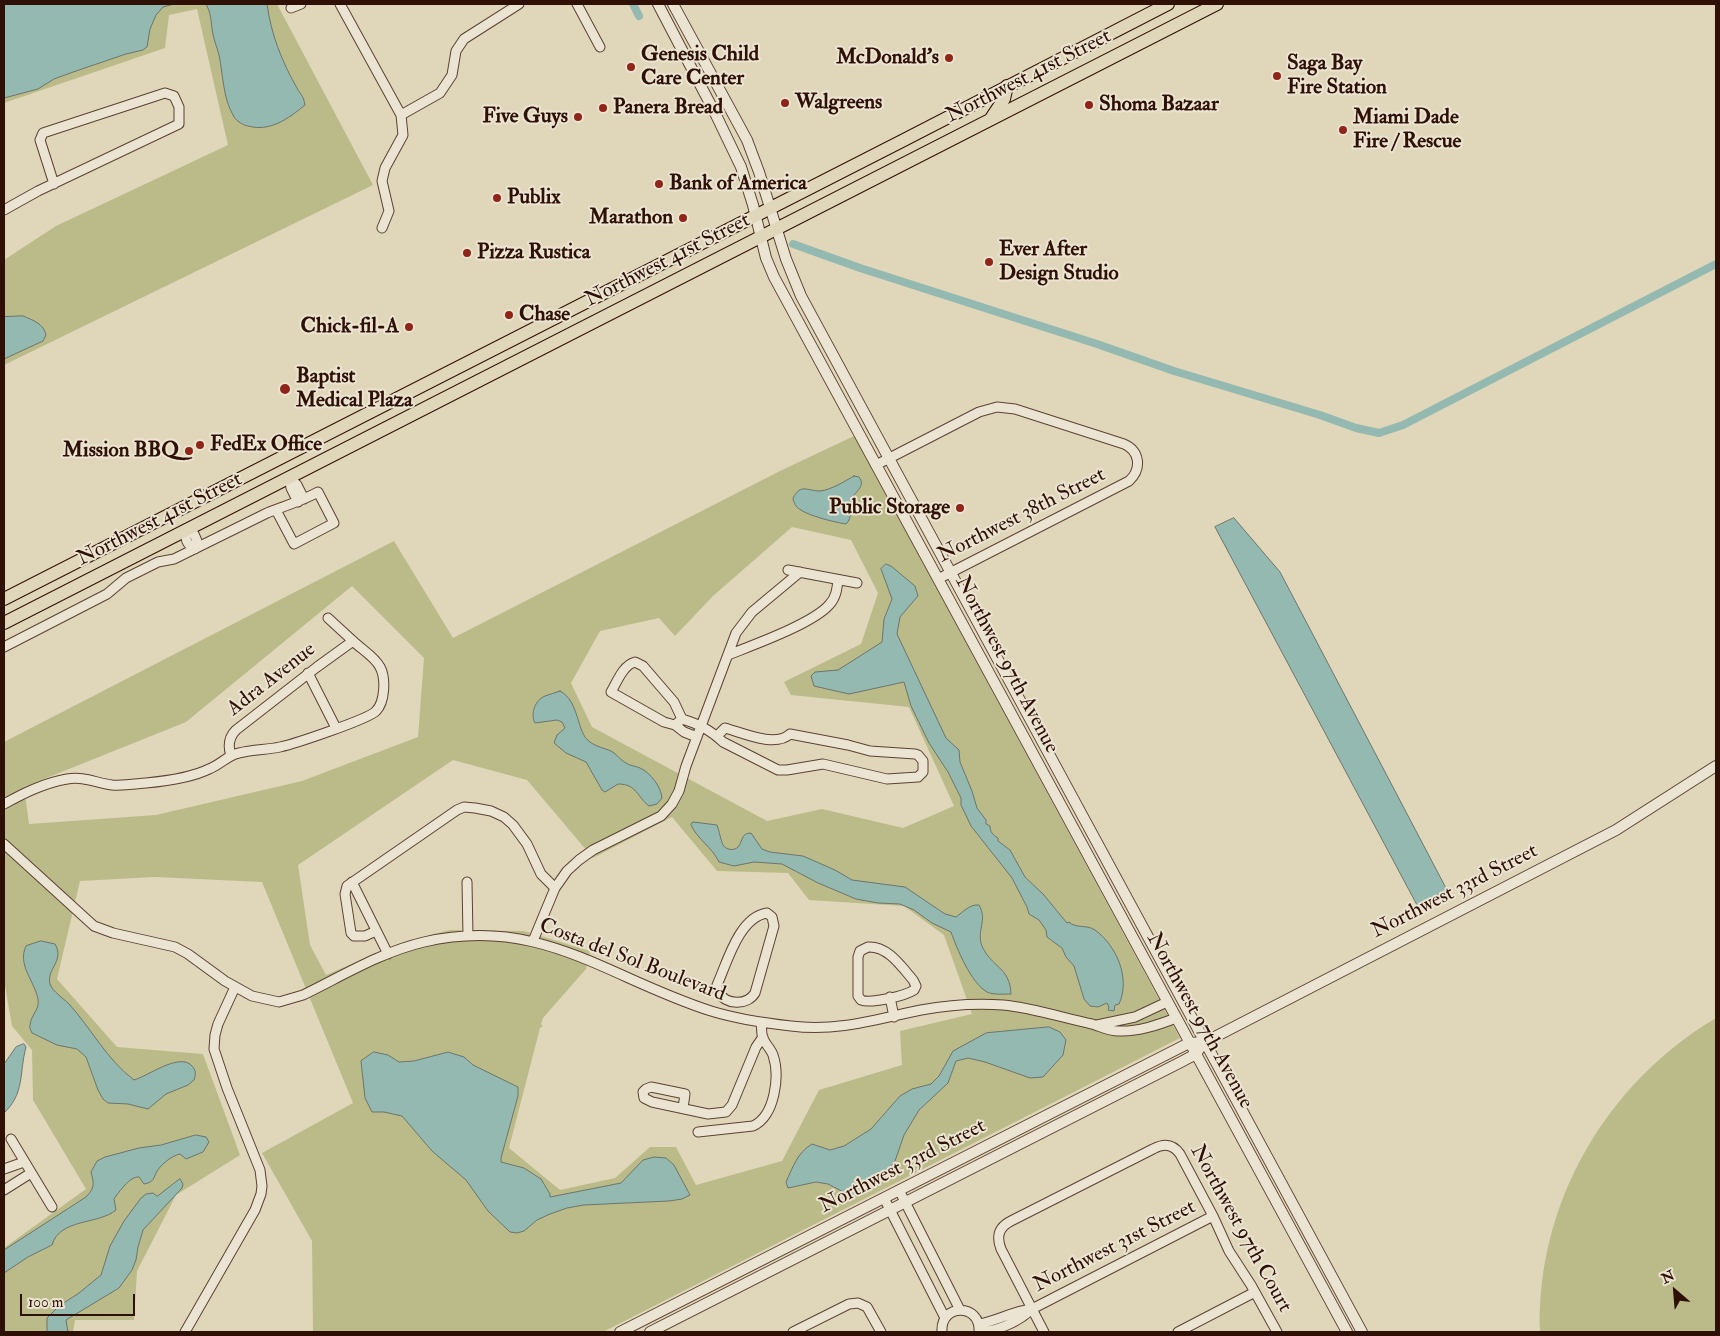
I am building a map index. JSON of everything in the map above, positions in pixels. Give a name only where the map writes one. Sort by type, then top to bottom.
[{"type":"main road","name":"Northwest 41st Street","points":[[4,599],[1168,4]]},
{"type":"main road","name":"Northwest 41st Street","points":[[4,623],[1217,4]]},
{"type":"main road","points":[[1154,11],[1164,30]]},
{"type":"main road","points":[[1060,83],[1061,72],[1070,54]]},
{"type":"main road","points":[[1007,86],[1015,94],[1033,97]]},
{"type":"main road","points":[[992,118],[1004,99],[1007,86]]},
{"type":"main road","points":[[960,112],[968,130]]},
{"type":"street","points":[[291,8],[301,4]]},
{"type":"street","points":[[340,4],[401,114],[403,135],[385,168],[382,181],[389,211],[382,228]]},
{"type":"street","points":[[401,114],[440,92],[452,75],[456,51],[464,39],[519,4]]},
{"type":"street","points":[[577,4],[600,47]]},
{"type":"street","name":"Northwest 97th Avenue","points":[[658,4],[730,142],[741,167],[756,215],[766,258],[774,277],[1347,1332]]},
{"type":"street","name":"Northwest 97th Avenue","points":[[673,4],[744,133],[754,158],[790,272],[801,296],[1362,1332]]},
{"type":"street","points":[[4,210],[178,124],[178,108],[174,96],[170,93],[148,98],[43,133],[40,136],[40,140],[54,184]]},
{"type":"street","name":"Northwest 38th Street","points":[[888,458],[979,412],[992,408],[1008,407],[1129,446],[1138,461],[1132,478],[1122,485],[938,579]]},
{"type":"street","points":[[876,465],[888,458]]},
{"type":"street","points":[[289,477],[291,488],[301,501]]},
{"type":"street","points":[[4,645],[107,594],[126,578],[153,564],[160,561],[171,561],[276,510],[301,501],[318,492],[334,523],[294,544],[276,510]]},
{"type":"street","points":[[186,530],[194,534],[197,541],[195,549]]},
{"type":"street","points":[[788,570],[856,583]]},
{"type":"street","points":[[533,941],[555,888],[567,871],[586,854],[657,818],[679,792],[732,641],[747,618],[800,572]]},
{"type":"street","points":[[728,655],[789,630],[829,606],[836,593],[838,580]]},
{"type":"street","name":"Adra Avenue","points":[[328,618],[376,661],[382,671],[383,696],[380,706],[374,713],[336,728]]},
{"type":"street","name":"Adra Avenue","points":[[231,756],[229,742],[231,735],[236,730],[308,673],[353,642]]},
{"type":"street","points":[[697,737],[684,732],[678,722],[674,702],[644,666],[639,663],[631,663],[611,692],[664,722],[678,722],[702,725],[723,742],[778,770],[823,764],[887,779],[918,777],[923,772],[924,767],[921,758],[911,753],[870,751],[790,734],[782,739],[772,741],[725,728],[717,736]]},
{"type":"street","points":[[4,804],[36,788],[59,781],[80,778],[116,785],[158,782],[203,772],[242,752],[288,746],[336,728],[308,673]]},
{"type":"street","points":[[994,682],[1007,676]]},
{"type":"street","name":"Northwest 33rd Street","points":[[620,1332],[1189,1043],[1205,1042],[1616,830],[1716,766]]},
{"type":"street","points":[[376,931],[364,936],[354,936],[351,933],[345,894],[348,886],[457,810],[467,807],[496,813],[509,821],[526,844],[541,874],[555,888]]},
{"type":"street","name":"Costa del Sol Boulevard","points":[[4,844],[94,926],[114,933],[175,947],[235,987],[263,1000],[286,1000],[303,995],[388,954],[424,942],[468,936],[499,936],[533,941],[571,952],[695,1006],[727,1016],[761,1023],[819,1028],[857,1025],[942,1007],[980,1004],[1030,1009],[1109,1030],[1139,1030],[1176,1018]]},
{"type":"street","points":[[1095,870],[1108,863]]},
{"type":"street","points":[[352,882],[388,954]]},
{"type":"street","points":[[467,882],[468,936]]},
{"type":"street","points":[[770,914],[774,926],[757,989],[751,999],[746,1002],[732,1001],[720,996],[717,988],[738,938],[742,929],[758,915],[770,914]]},
{"type":"street","points":[[875,947],[886,951],[915,983],[916,988],[911,992],[890,997],[865,1002],[859,998],[858,956],[864,949],[875,947]]},
{"type":"street","points":[[185,1332],[255,1210],[261,1194],[260,1170],[227,1088],[214,1048],[218,1024],[235,987]]},
{"type":"street","points":[[890,997],[894,1017]]},
{"type":"street","points":[[727,1016],[732,1001]]},
{"type":"street","name":"Costa del Sol Boulevard","points":[[1096,1025],[1130,1019],[1167,1002]]},
{"type":"street","points":[[698,1132],[753,1126],[759,1122],[770,1106],[776,1089],[774,1060],[763,1037],[761,1023]]},
{"type":"street","points":[[683,1108],[708,1114],[723,1113],[731,1108],[763,1037]]},
{"type":"street","name":"Northwest 33rd Street","points":[[650,1332],[1196,1054],[1205,1042]]},
{"type":"street","points":[[708,1114],[709,1131]]},
{"type":"street","points":[[11,1140],[52,1207]]},
{"type":"street","name":"Northwest 97th Court","points":[[1032,1309],[998,1241],[998,1234],[1003,1226],[1162,1145],[1170,1146],[1180,1154],[1214,1216],[1229,1251],[1256,1292],[1277,1332]]},
{"type":"street","points":[[4,1169],[24,1162]]},
{"type":"street","points":[[4,1190],[31,1173]]},
{"type":"street","points":[[899,1190],[960,1310]]},
{"type":"street","points":[[884,1198],[945,1318]]},
{"type":"street","name":"Northwest 31st Street","points":[[980,1330],[1018,1311],[1032,1309],[1214,1216]]},
{"type":"street","points":[[1178,1332],[1256,1292]]},
{"type":"street","points":[[793,1332],[849,1304],[861,1303],[868,1309],[881,1332]]},
{"type":"street","points":[[1032,1309],[1044,1332]]},
{"type":"street","points":[[942,1332],[945,1318],[950,1313],[960,1310],[973,1315],[980,1330]]},
{"type":"green space","points":[[4,4],[277,4],[373,185],[4,365],[4,260],[56,226],[228,145],[197,9],[169,15],[165,48],[4,103]]},
{"type":"green space","points":[[854,436],[1180,1038],[603,1332],[313,1332],[312,1241],[262,1153],[353,1103],[262,882],[155,877],[80,881],[57,979],[117,1047],[203,1054],[240,1155],[176,1195],[137,1271],[134,1320],[75,1320],[73,1332],[4,1332],[4,1248],[86,1189],[33,1100],[32,1050],[12,1026],[4,980],[4,742],[394,541],[453,638],[780,471]],"holes":[[[792,527],[851,540],[878,593],[861,644],[784,682],[791,695],[909,707],[954,806],[903,828],[822,809],[767,821],[592,727],[571,683],[600,631],[659,618],[675,636],[713,596]],[[352,586],[424,658],[418,737],[302,781],[156,815],[29,824],[24,787],[186,722]],[[453,760],[527,780],[593,858],[672,817],[717,871],[788,873],[809,900],[904,906],[944,935],[972,1014],[900,1031],[902,1065],[819,1090],[782,1161],[696,1185],[676,1147],[650,1147],[615,1178],[560,1190],[509,1148],[540,1028],[543,1026],[541,1024],[543,1018],[586,969],[590,951],[524,931],[450,930],[403,942],[326,975],[310,945],[298,865]]]},
{"type":"green space","points":[[1716,1018],[1716,1332],[1540,1332],[1542,1284],[1550,1238],[1565,1194],[1585,1151],[1611,1112],[1642,1076],[1677,1045]]},
{"type":"water","points":[[4,4],[174,4],[163,7],[156,15],[150,29],[147,47],[143,50],[54,79],[38,89],[4,98]]},
{"type":"water","points":[[206,4],[267,4],[278,48],[298,91],[303,97],[305,105],[292,115],[271,126],[256,127],[246,125],[235,119],[227,101],[210,13]]},
{"type":"water","points":[[23,316],[40,325],[46,335],[43,341],[4,359],[4,317]]},
{"type":"water","points":[[854,476],[859,477],[861,487],[852,498],[850,516],[846,524],[812,515],[795,505],[793,498],[802,489],[824,490]]},
{"type":"water","points":[[1234,518],[1280,572],[1447,890],[1417,905],[1215,527]]},
{"type":"water","points":[[886,564],[915,586],[918,596],[900,617],[897,634],[946,738],[959,750],[960,762],[977,808],[986,820],[986,824],[990,826],[992,833],[998,838],[998,841],[1010,850],[1025,877],[1043,894],[1067,923],[1092,928],[1103,936],[1109,944],[1119,963],[1123,984],[1119,1004],[1115,1005],[1114,1011],[1108,1010],[1107,1003],[1098,1007],[1090,1006],[1084,999],[1074,966],[1066,957],[1062,948],[1047,937],[1046,930],[1039,920],[1029,914],[1012,878],[971,826],[961,805],[961,798],[948,772],[929,743],[911,706],[904,682],[849,694],[814,686],[811,676],[815,672],[838,670],[882,642],[884,619],[892,599],[881,569]]},
{"type":"water","points":[[560,691],[571,702],[582,732],[590,742],[611,751],[624,762],[644,770],[652,777],[658,785],[662,798],[657,804],[649,806],[629,786],[618,784],[605,792],[586,762],[566,753],[554,743],[557,735],[565,728],[562,722],[557,720],[535,723],[533,712],[536,704],[541,698]]},
{"type":"water","points":[[693,822],[717,825],[723,845],[728,849],[738,847],[745,834],[751,833],[762,849],[770,852],[803,856],[835,870],[852,880],[905,887],[945,914],[956,917],[970,907],[979,905],[982,916],[980,935],[982,946],[990,959],[1004,972],[1010,985],[1011,994],[992,994],[981,988],[965,965],[951,932],[932,923],[914,910],[900,904],[856,899],[818,883],[782,864],[754,862],[734,866],[719,862],[694,830],[691,825]]},
{"type":"water","points":[[41,941],[55,944],[57,950],[57,960],[49,979],[51,987],[69,1004],[124,1072],[134,1080],[172,1063],[187,1062],[194,1069],[194,1080],[188,1085],[166,1094],[148,1109],[128,1104],[108,1103],[103,1099],[86,1057],[77,1049],[57,1045],[32,1033],[30,1029],[31,1021],[38,1006],[38,999],[25,966],[24,953],[26,946]]},
{"type":"water","points":[[1049,1027],[1060,1032],[1066,1040],[1063,1055],[1043,1077],[1030,1078],[968,1058],[956,1061],[948,1083],[919,1110],[904,1135],[895,1161],[879,1183],[853,1197],[828,1184],[816,1182],[788,1188],[786,1182],[793,1166],[807,1148],[812,1144],[830,1150],[844,1146],[871,1129],[900,1096],[912,1089],[931,1084],[939,1076],[953,1051],[986,1033]]},
{"type":"water","points":[[24,1044],[26,1047],[18,1090],[11,1105],[4,1113],[4,1064],[16,1047]]},
{"type":"water","points":[[374,1052],[388,1055],[399,1062],[414,1061],[448,1052],[464,1057],[473,1065],[518,1087],[518,1096],[501,1162],[524,1168],[541,1179],[550,1197],[621,1183],[643,1160],[654,1157],[666,1158],[674,1165],[690,1195],[682,1199],[669,1201],[584,1205],[567,1208],[537,1220],[524,1231],[510,1232],[488,1211],[466,1180],[432,1151],[402,1116],[384,1112],[372,1112],[365,1098],[361,1061]]},
{"type":"water","points":[[196,1135],[206,1137],[209,1142],[203,1152],[186,1159],[180,1154],[173,1157],[161,1166],[150,1182],[144,1184],[139,1177],[132,1179],[114,1199],[116,1210],[108,1215],[63,1230],[56,1236],[52,1245],[28,1257],[4,1273],[4,1250],[89,1194],[93,1185],[91,1172],[97,1161],[139,1148],[161,1145]]},
{"type":"water","points":[[180,1179],[183,1184],[182,1188],[143,1230],[132,1270],[119,1288],[66,1320],[68,1332],[47,1332],[47,1318],[59,1306],[101,1275],[110,1246],[124,1221],[141,1198],[146,1194],[153,1193],[157,1196]]},
{"type":"waterway","points":[[633,4],[639,16]]},
{"type":"waterway","points":[[793,244],[860,268],[1097,344],[1174,371],[1320,415],[1356,428],[1379,433],[1403,425],[1716,264]]},
{"type":"place","name":"McDonald's","points":[[949,58]]},
{"type":"place","name":"Genesis Child Care Center","points":[[631,67]]},
{"type":"place","name":"Saga Bay Fire Station","points":[[1277,76]]},
{"type":"place","name":"Walgreens","points":[[785,103]]},
{"type":"place","name":"Shoma Bazaar","points":[[1089,105]]},
{"type":"place","name":"Panera Bread","points":[[603,108]]},
{"type":"place","name":"Five Guys","points":[[578,117]]},
{"type":"place","name":"Miami Dade Fire / Rescue","points":[[1343,130]]},
{"type":"place","name":"Bank of America","points":[[659,184]]},
{"type":"place","name":"Publix","points":[[497,198]]},
{"type":"place","name":"Marathon","points":[[683,218]]},
{"type":"place","name":"Pizza Rustica","points":[[467,253]]},
{"type":"place","name":"Ever After Design Studio","points":[[989,262]]},
{"type":"place","name":"Chase","points":[[509,315]]},
{"type":"place","name":"Chick-fil-A","points":[[409,327]]},
{"type":"place","name":"Baptist Medical Plaza","points":[[285,389]]},
{"type":"place","name":"FedEx Office","points":[[200,445]]},
{"type":"place","name":"Mission BBQ","points":[[189,451]]},
{"type":"place","name":"Public Storage","points":[[960,508]]}]
